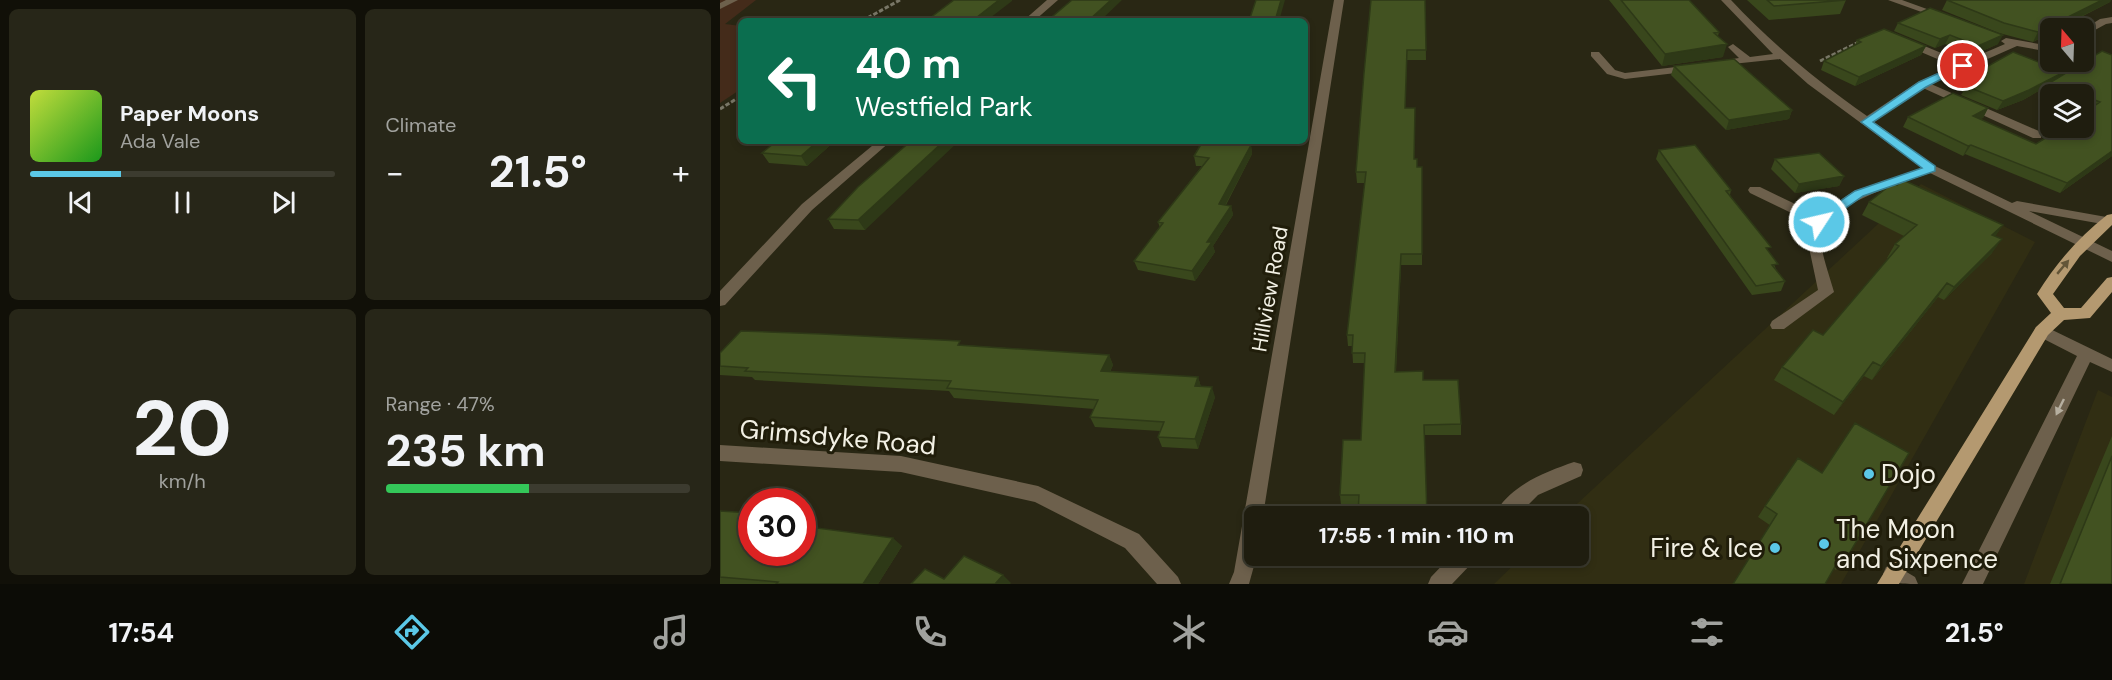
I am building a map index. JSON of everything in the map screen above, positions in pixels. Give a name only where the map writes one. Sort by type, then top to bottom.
[{"type":"main road","points":[[2060,314],[2045,294],[2058,272],[2110,220]]},
{"type":"main road","points":[[1896,581],[2042,331],[2060,314],[2085,314],[2112,282]]},
{"type":"street","points":[[721,6],[733,0]]},
{"type":"street","points":[[1032,18],[1053,0]]},
{"type":"street","name":"Hillview Road","points":[[1239,584],[1244,572],[1339,0]]},
{"type":"street","points":[[1726,0],[1782,56],[1866,122],[1931,169],[2112,257]]},
{"type":"street","points":[[1893,0],[1952,20]]},
{"type":"street","points":[[2094,27],[2103,21],[2112,20]]},
{"type":"street","points":[[1881,32],[1963,66]]},
{"type":"street","points":[[1993,35],[2013,44],[2040,48]]},
{"type":"street","points":[[1866,122],[1922,84],[2013,44]]},
{"type":"street","points":[[1732,47],[1748,61]]},
{"type":"street","points":[[1595,54],[1611,72],[1625,76],[1782,56]]},
{"type":"street","points":[[1922,84],[2037,135]]},
{"type":"street","points":[[720,301],[807,207],[881,144]]},
{"type":"street","points":[[1778,325],[1826,292],[1814,238],[1819,222],[1859,194],[1931,169]]},
{"type":"street","points":[[1755,190],[1819,222]]},
{"type":"street","points":[[1999,202],[2110,220]]},
{"type":"street","points":[[2042,331],[2112,366]]},
{"type":"street","points":[[1972,584],[2086,354]]},
{"type":"street","name":"Grimsdyke Road","points":[[720,453],[901,464],[1038,494],[1132,541],[1171,584]]},
{"type":"street","points":[[1514,506],[1530,489],[1574,470]]},
{"type":"street","points":[[1438,584],[1455,566]]},
{"type":"path","points":[[867,18],[900,0]]},
{"type":"path","points":[[1814,64],[1881,32]]},
{"type":"path","points":[[2071,72],[2076,75]]},
{"type":"path","points":[[720,109],[738,98]]},
{"type":"shaded area","points":[[720,0],[756,0],[725,24],[738,26],[738,91],[720,103]]},
{"type":"shaded area","points":[[1921,184],[2035,242],[1841,584],[1494,584],[1513,566],[1589,566],[1589,506],[1575,506]]},
{"type":"shaded area","points":[[2098,390],[2112,397],[2112,584],[2024,584]]},
{"type":"building","points":[[954,0],[999,0],[976,18],[930,18]]},
{"type":"building","points":[[1072,0],[1111,0],[1091,18],[1051,18]]},
{"type":"building","points":[[1256,0],[1281,0],[1276,18],[1250,18]]},
{"type":"building","points":[[1371,0],[1425,0],[1426,50],[1407,50],[1405,108],[1415,108],[1414,159],[1417,159],[1417,167],[1422,167],[1422,254],[1401,254],[1395,372],[1423,371],[1423,380],[1458,380],[1461,424],[1424,425],[1427,506],[1358,506],[1359,495],[1340,495],[1343,440],[1361,440],[1365,353],[1352,353],[1353,335],[1347,335],[1366,172],[1356,172]]},
{"type":"building","points":[[1621,0],[1689,0],[1719,32],[1714,33],[1727,44],[1665,54]]},
{"type":"building","points":[[1767,0],[1846,0],[1774,6]]},
{"type":"building","points":[[1947,0],[2102,0],[2066,18],[2040,18],[2040,31],[2038,32],[2004,23]]},
{"type":"building","points":[[1930,8],[2003,35],[1978,46],[1950,35],[1940,39],[1898,23]]},
{"type":"building","points":[[1884,29],[1926,46],[1859,77],[1824,61],[1861,42],[1857,40]]},
{"type":"building","points":[[2102,51],[2112,55],[2112,151],[2067,183],[1971,145],[1968,146],[1908,117],[1953,93],[1988,108],[1973,116],[2036,144],[2046,138],[2094,138],[2094,106],[2100,102],[2094,100],[2094,84],[2051,82],[2067,72],[2094,72],[2094,56]]},
{"type":"building","points":[[2013,52],[2040,63],[2040,72],[2064,72],[2003,101],[1966,86],[1971,83],[1963,80]]},
{"type":"building","points":[[1734,59],[1792,110],[1729,120],[1674,66]]},
{"type":"building","points":[[773,144],[815,144],[801,156],[762,153]]},
{"type":"building","points":[[908,144],[941,144],[858,220],[828,219],[858,187]]},
{"type":"building","points":[[1201,144],[1251,145],[1219,204],[1231,206],[1207,242],[1212,242],[1192,271],[1134,261],[1163,223],[1158,222],[1209,158],[1194,156]]},
{"type":"building","points":[[1695,145],[1731,190],[1726,191],[1771,247],[1766,248],[1778,264],[1772,265],[1785,281],[1756,286],[1659,150]]},
{"type":"building","points":[[1819,153],[1844,176],[1799,184],[1775,159]]},
{"type":"building","points":[[1903,180],[2003,225],[1992,235],[2002,239],[1954,287],[1947,283],[1881,366],[1873,362],[1843,402],[1782,367],[1813,330],[1823,335],[1899,246],[1895,244],[1917,225],[1869,202],[1893,183],[1897,185]]},
{"type":"building","points":[[741,331],[960,341],[958,345],[1109,355],[1101,371],[1198,377],[1195,386],[1212,387],[1195,439],[1158,437],[1164,422],[1090,417],[1098,400],[947,388],[951,381],[745,371],[748,368],[720,366],[720,353]]},
{"type":"building","points":[[1855,423],[1909,453],[1846,559],[1841,556],[1825,584],[1733,584],[1777,514],[1765,506],[1798,458],[1822,473]]},
{"type":"building","points":[[2112,456],[2112,584],[2060,584]]},
{"type":"building","points":[[720,511],[738,512],[738,566],[816,566],[816,528],[893,538],[863,584],[776,584],[778,582],[720,577]]},
{"type":"building","points":[[964,556],[1003,575],[995,584],[911,584],[925,569],[944,579]]},
{"type":"place","name":"Dojo","points":[[1869,474]]},
{"type":"place","name":"The Moon and Sixpence","points":[[1824,544]]},
{"type":"place","name":"Fire & Ice","points":[[1775,548]]},
{"type":"route","points":[[1819,222],[1859,194],[1931,169],[1866,122],[1922,84],[1963,66]]}]
